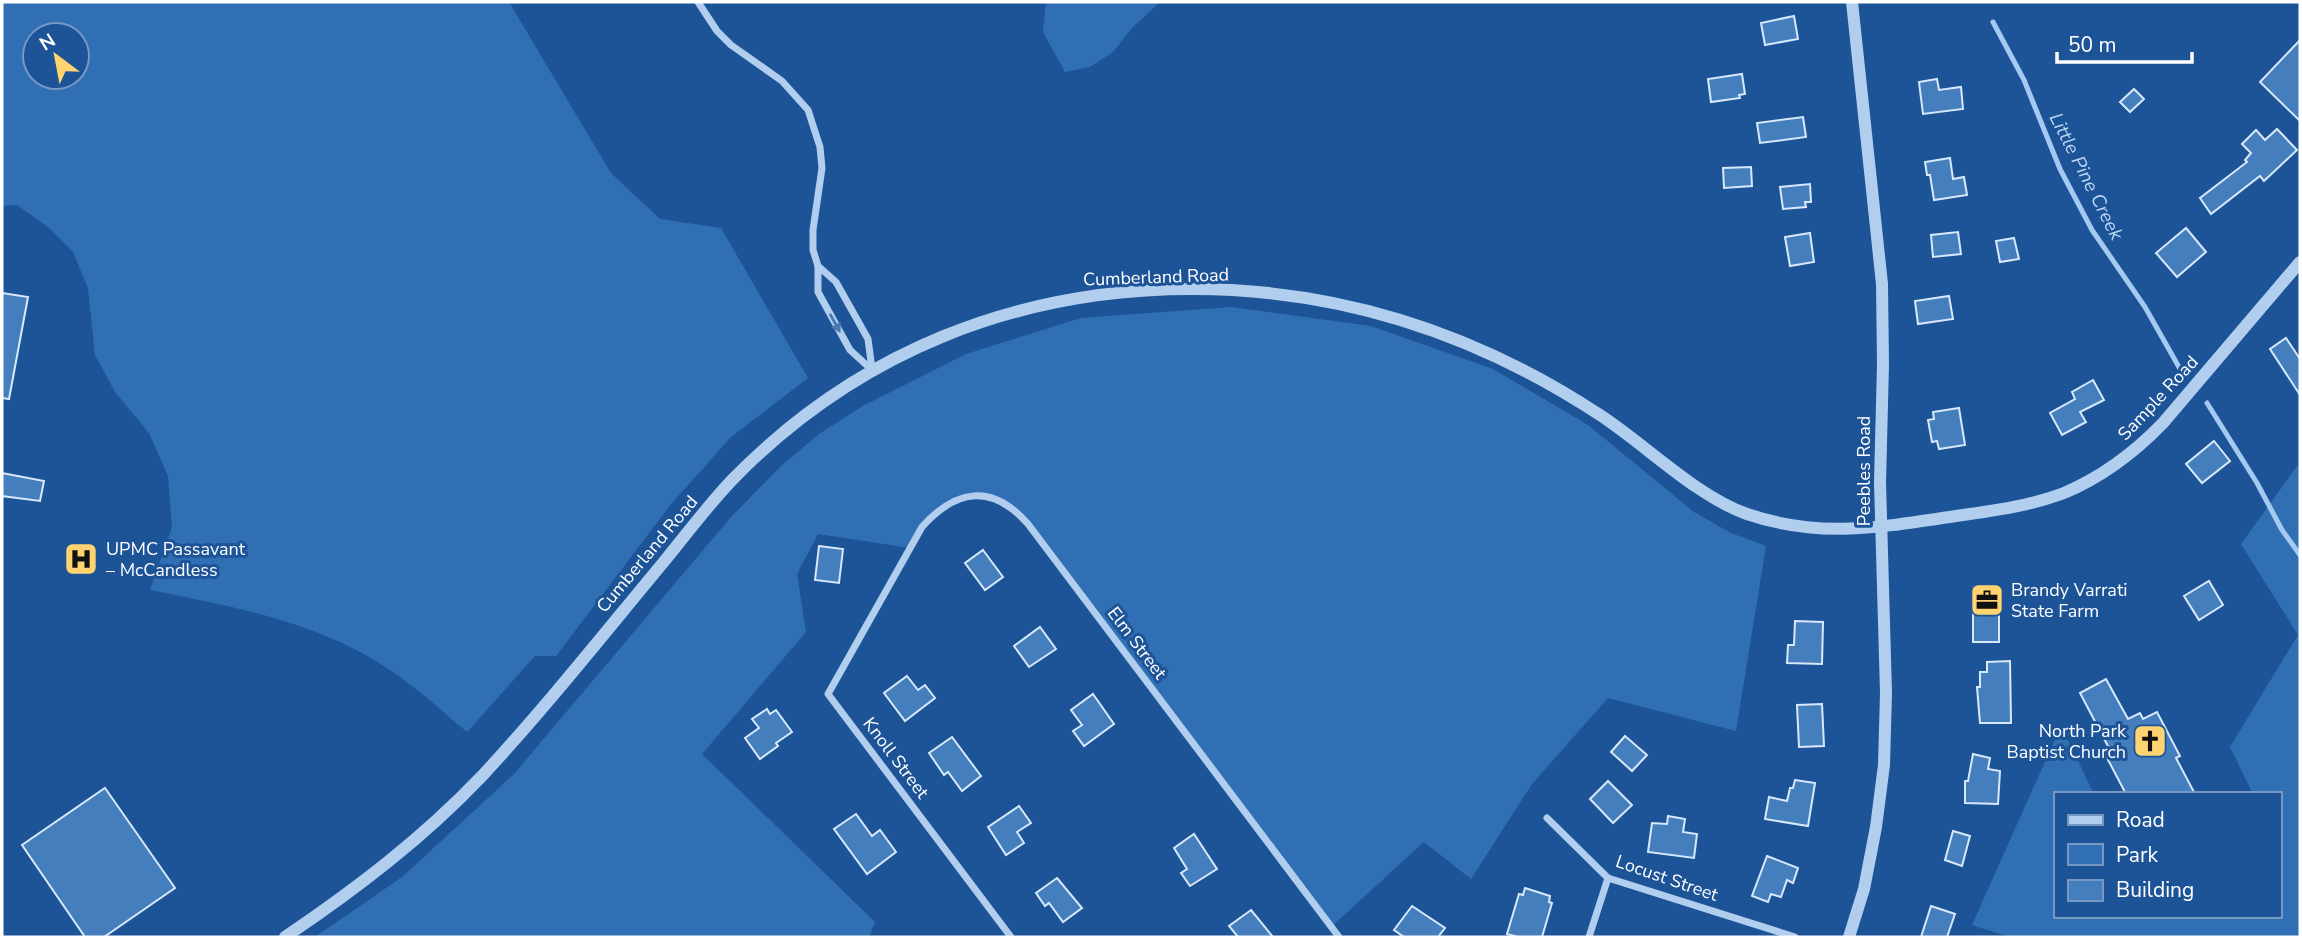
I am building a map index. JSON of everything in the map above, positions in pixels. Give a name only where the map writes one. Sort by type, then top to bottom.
[{"type":"street","points":[[698,2],[711,24],[731,45],[782,81],[808,110],[820,147],[822,168],[813,230],[818,292],[850,350],[873,370]]},
{"type":"street","name":"Peebles Road","points":[[1849,937],[1864,889],[1876,827],[1884,765],[1886,693],[1882,528],[1882,284],[1852,2]]},
{"type":"street","points":[[818,266],[836,282],[868,340],[873,370]]},
{"type":"street","name":"Sample Road","points":[[1882,528],[2032,502],[2066,492],[2098,476],[2144,443],[2298,269]]},
{"type":"street","name":"Cumberland Road","points":[[285,937],[368,879],[435,822],[481,777],[729,483],[796,422],[845,386],[941,337],[1075,297],[1192,289],[1245,291],[1345,305],[1398,319],[1497,355],[1550,383],[1605,418],[1714,497],[1742,513],[1793,526],[1818,529],[1846,531],[1882,528]]},
{"type":"street","name":"Elm Street","points":[[887,589],[922,527],[943,507],[953,501],[977,496],[1000,499],[1028,524],[1339,937]]},
{"type":"street","name":"Knoll Street","points":[[887,589],[828,694],[1011,937]]},
{"type":"street","name":"Locust Street","points":[[1546,818],[1608,878],[1795,937]]},
{"type":"street","points":[[1589,937],[1608,878]]},
{"type":"green space","points":[[2,2],[509,2],[611,173],[660,219],[721,228],[808,378],[731,437],[672,503],[556,656],[535,656],[467,732],[395,674],[344,644],[263,615],[150,590],[172,527],[168,476],[149,433],[115,392],[95,355],[88,288],[73,252],[48,227],[17,205],[2,206]]},
{"type":"green space","points":[[1046,2],[1160,2],[1133,27],[1113,52],[1090,67],[1065,72],[1043,32]]},
{"type":"green space","points":[[1231,307],[1371,326],[1493,369],[1588,425],[1694,512],[1731,533],[1766,546],[1736,731],[1608,698],[1532,784],[1471,879],[1424,842],[1331,927],[1028,524],[1000,499],[965,498],[933,515],[910,548],[818,534],[797,574],[806,632],[702,754],[875,922],[869,937],[315,937],[402,877],[514,774],[731,517],[781,466],[819,434],[863,406],[966,354],[1081,318]]},
{"type":"green space","points":[[2300,462],[2300,937],[2010,937],[1972,925],[2061,726],[2093,792],[2054,792],[2054,918],[2281,918],[2281,792],[2252,792],[2230,747],[2298,635],[2241,544]]},
{"type":"building","points":[[1794,16],[1798,39],[1765,45],[1761,23]]},
{"type":"building","points":[[2300,40],[2300,121],[2260,82]]},
{"type":"building","points":[[1742,74],[1745,94],[1739,95],[1740,98],[1711,102],[1708,79]]},
{"type":"building","points":[[1937,79],[1939,90],[1961,87],[1963,109],[1923,114],[1919,82]]},
{"type":"building","points":[[2134,89],[2144,99],[2130,112],[2120,102]]},
{"type":"building","points":[[1803,117],[1806,137],[1760,143],[1757,123]]},
{"type":"building","points":[[2277,129],[2297,150],[2264,181],[2260,176],[2211,214],[2200,198],[2247,162],[2245,160],[2251,153],[2242,144],[2256,130],[2265,140]]},
{"type":"building","points":[[1950,158],[1953,179],[1964,177],[1967,195],[1934,200],[1925,162]]},
{"type":"building","points":[[1751,167],[1752,186],[1724,188],[1723,168]]},
{"type":"building","points":[[1810,184],[1811,202],[1805,202],[1806,207],[1783,209],[1780,187]]},
{"type":"building","points":[[2186,228],[2206,252],[2177,277],[2156,253]]},
{"type":"building","points":[[1958,232],[1961,254],[1933,257],[1931,235]]},
{"type":"building","points":[[1810,233],[1814,262],[1790,266],[1785,237]]},
{"type":"building","points":[[2014,238],[2019,259],[2000,262],[1996,241]]},
{"type":"building","points":[[2,293],[28,297],[9,399],[2,398]]},
{"type":"building","points":[[1949,296],[1953,319],[1918,324],[1915,301]]},
{"type":"building","points":[[2286,338],[2300,359],[2300,395],[2270,349]]},
{"type":"building","points":[[2093,380],[2104,400],[2080,412],[2086,422],[2062,435],[2050,413],[2075,399],[2072,392]]},
{"type":"building","points":[[1959,408],[1965,445],[1939,449],[1937,441],[1932,442],[1928,420],[1934,419],[1933,412]]},
{"type":"building","points":[[2214,441],[2230,461],[2202,483],[2186,464]]},
{"type":"building","points":[[2,473],[44,481],[40,501],[2,496]]},
{"type":"building","points":[[819,546],[843,549],[839,583],[815,580]]},
{"type":"building","points":[[983,550],[1003,577],[985,590],[965,563]]},
{"type":"building","points":[[2209,581],[2223,605],[2199,620],[2184,596]]},
{"type":"building","points":[[1973,587],[1999,587],[1999,642],[1973,642]]},
{"type":"building","points":[[1795,621],[1823,622],[1822,664],[1787,663],[1788,645],[1794,645]]},
{"type":"building","points":[[1040,627],[1056,649],[1029,667],[1014,646]]},
{"type":"building","points":[[2010,661],[2011,723],[1980,723],[1977,687],[1980,687],[1980,672],[1987,672],[1987,662]]},
{"type":"building","points":[[907,676],[918,690],[925,685],[935,698],[905,721],[884,693]]},
{"type":"building","name":"North Park Baptist Church","points":[[2106,679],[2128,719],[2140,713],[2143,719],[2157,712],[2180,756],[2176,758],[2194,792],[2125,792],[2106,756],[2111,753],[2110,750],[2080,693]]},
{"type":"building","points":[[1093,694],[1114,724],[1084,746],[1073,731],[1082,725],[1071,710]]},
{"type":"building","points":[[1822,704],[1824,746],[1799,747],[1797,705]]},
{"type":"building","points":[[767,709],[770,714],[776,710],[792,732],[760,759],[745,738],[759,728],[752,719]]},
{"type":"building","points":[[1625,736],[1647,755],[1632,771],[1611,752]]},
{"type":"building","points":[[952,737],[981,776],[962,791],[948,772],[944,775],[929,753]]},
{"type":"building","points":[[1973,754],[1990,758],[1988,769],[2000,771],[1998,804],[1965,803],[1965,781],[1968,781]]},
{"type":"building","points":[[1795,780],[1815,783],[1808,826],[1765,819],[1769,797],[1787,801]]},
{"type":"building","points":[[1608,781],[1632,805],[1613,823],[1590,799]]},
{"type":"building","points":[[105,788],[175,888],[104,937],[85,937],[22,845]]},
{"type":"building","points":[[1019,806],[1031,823],[1017,832],[1024,843],[1006,855],[988,827]]},
{"type":"building","points":[[856,814],[872,836],[880,830],[896,852],[867,874],[834,829]]},
{"type":"building","points":[[1668,816],[1685,819],[1683,832],[1697,834],[1694,858],[1648,852],[1652,823],[1667,824]]},
{"type":"building","points":[[1953,831],[1970,836],[1962,866],[1945,860]]},
{"type":"building","points":[[1194,834],[1217,869],[1190,886],[1181,873],[1187,869],[1174,848]]},
{"type":"building","points":[[1767,856],[1798,868],[1793,883],[1787,880],[1781,897],[1771,894],[1768,902],[1752,896]]},
{"type":"building","points":[[1057,878],[1082,908],[1063,922],[1049,903],[1045,906],[1036,893]]},
{"type":"building","points":[[1525,888],[1550,896],[1549,902],[1552,903],[1542,937],[1507,934],[1519,894],[1523,895]]},
{"type":"building","points":[[1412,906],[1445,928],[1438,937],[1404,937],[1394,930]]},
{"type":"building","points":[[1931,906],[1955,914],[1947,937],[1921,937]]},
{"type":"building","points":[[1251,910],[1273,937],[1238,937],[1229,926]]},
{"type":"waterway","name":"Little Pine Creek","points":[[1993,22],[2024,80],[2060,169],[2092,230],[2145,307],[2184,376]]},
{"type":"waterway","name":"Little Pine Creek","points":[[2207,403],[2257,483],[2282,530],[2300,555]]},
{"type":"place","name":"UPMC Passavant – McCandless","points":[[81,559]]},
{"type":"place","name":"Brandy Varrati State Farm","points":[[1987,600]]},
{"type":"place","name":"North Park Baptist Church","points":[[2150,741]]}]
